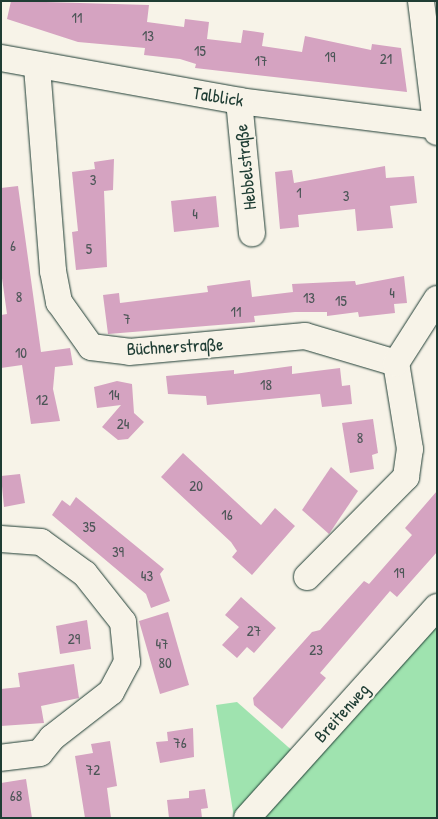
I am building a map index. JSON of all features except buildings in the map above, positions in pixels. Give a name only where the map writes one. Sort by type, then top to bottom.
[{"type":"street","points":[[421,1],[436,128]]},
{"type":"street","name":"Talblick","points":[[1,58],[37,67],[239,101],[436,128]]},
{"type":"street","name":"Büchnerstraße","points":[[37,67],[52,271],[59,302],[91,347],[129,352],[304,336],[396,363]]},
{"type":"street","name":"Hebbelstraße","points":[[239,101],[252,233]]},
{"type":"street","points":[[307,577],[406,477],[410,449],[396,363],[437,299]]},
{"type":"street","points":[[1,539],[41,542],[85,574],[123,622],[127,662],[111,692],[52,738],[40,753],[1,758]]},
{"type":"street","name":"Breitenweg","points":[[247,818],[437,607]]},
{"type":"green space","points":[[437,614],[437,818],[255,818]]},
{"type":"green space","points":[[237,702],[295,753],[234,818],[216,705]]}]
